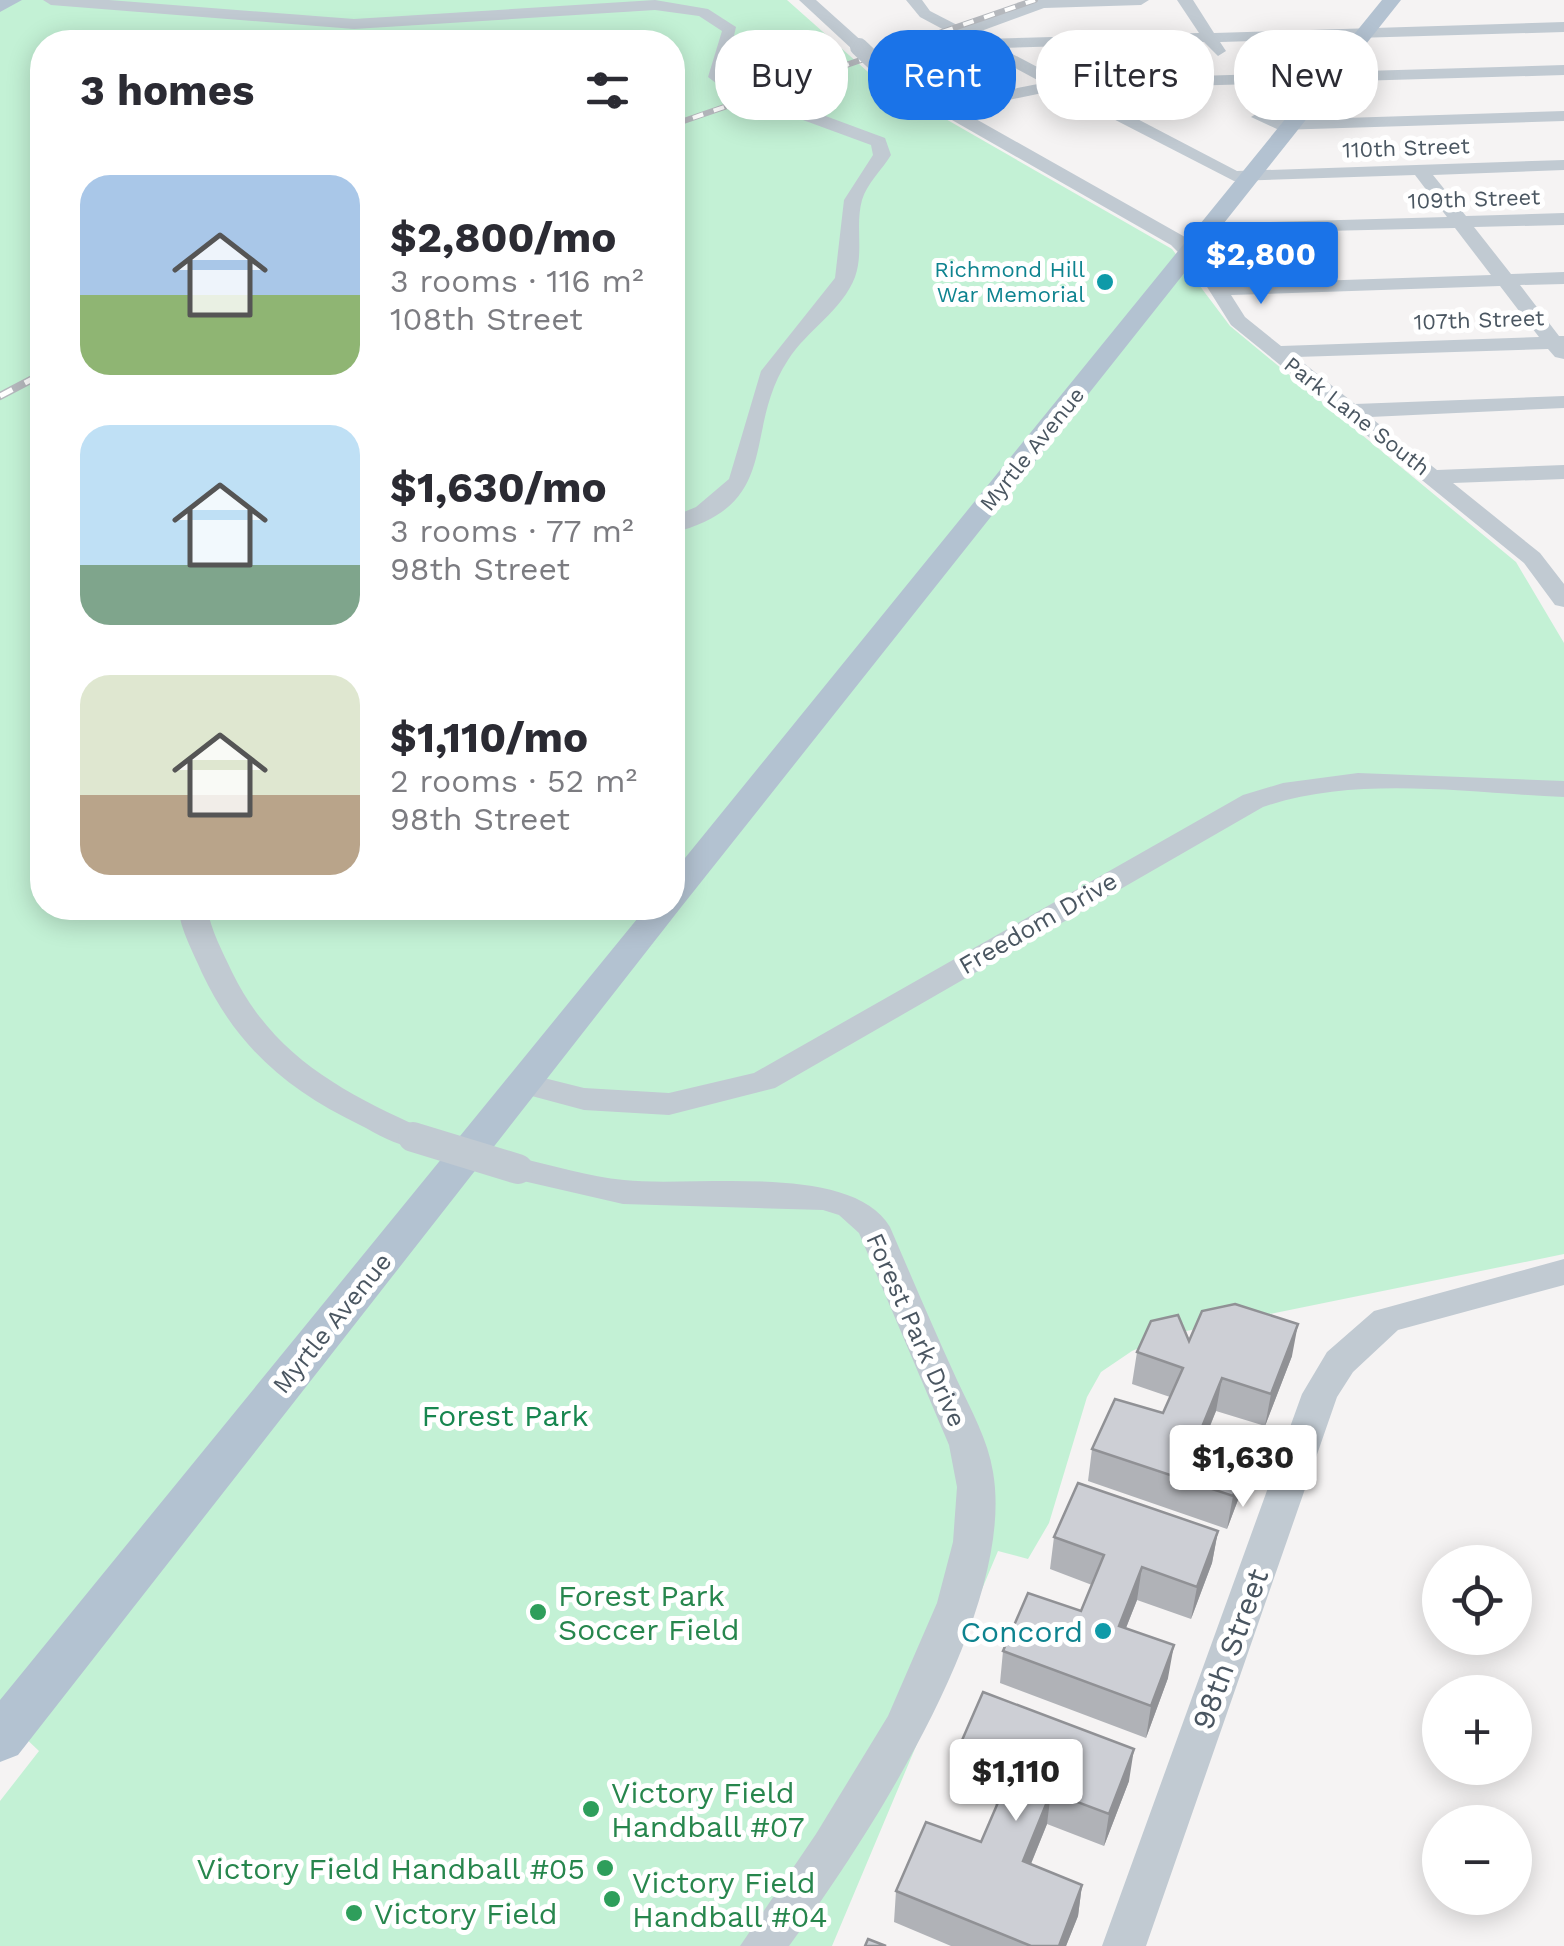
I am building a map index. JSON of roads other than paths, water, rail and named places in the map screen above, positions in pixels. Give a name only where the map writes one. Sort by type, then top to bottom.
[{"type":"main road","points":[[0,6],[13,0]]},
{"type":"main road","name":"Myrtle Avenue","points":[[1368,30],[1392,0]]},
{"type":"main road","name":"Myrtle Avenue","points":[[685,882],[1295,120]]},
{"type":"main road","name":"Myrtle Avenue","points":[[0,1738],[655,920]]},
{"type":"street","points":[[51,0],[354,24],[607,6],[688,8],[712,16],[730,30],[716,77],[731,87],[857,130],[880,142],[882,156],[852,202],[853,258],[840,289],[784,346],[770,371],[759,399],[753,448],[742,481],[722,501],[685,520]]},
{"type":"street","name":"Park Lane South","points":[[807,0],[868,56]]},
{"type":"street","points":[[914,0],[925,14],[954,30]]},
{"type":"street","points":[[942,24],[1010,0]]},
{"type":"street","points":[[968,30],[1046,1],[1142,0]]},
{"type":"street","points":[[1186,0],[1204,30]]},
{"type":"street","points":[[1378,33],[1564,28]]},
{"type":"street","points":[[1214,46],[1234,77]]},
{"type":"street","points":[[1378,75],[1564,70]]},
{"type":"street","points":[[1264,120],[1284,133],[1564,116]]},
{"type":"street","name":"Park Lane South","points":[[965,120],[1189,251],[1238,320],[1532,558],[1564,600]]},
{"type":"street","points":[[1126,120],[1234,176],[1250,176]]},
{"type":"street","name":"110th Street","points":[[1250,176],[1564,165]]},
{"type":"street","points":[[1420,170],[1561,346]]},
{"type":"street","name":"109th Street","points":[[1205,230],[1564,218]]},
{"type":"street","points":[[1217,290],[1564,278]]},
{"type":"street","name":"107th Street","points":[[1276,352],[1561,346]]},
{"type":"street","points":[[1351,411],[1564,402]]},
{"type":"street","points":[[1434,477],[1564,472]]},
{"type":"street","points":[[1532,558],[1564,557]]},
{"type":"street","name":"Freedom Drive","points":[[524,1084],[584,1099],[670,1104],[737,1091],[764,1081],[1143,862],[1253,801],[1283,791],[1358,782],[1564,790]]},
{"type":"street","name":"Forest Park Drive","points":[[198,920],[226,995],[260,1045],[314,1091],[413,1138],[518,1169],[623,1192],[825,1198],[851,1207],[873,1227],[960,1425],[976,1485],[966,1570],[937,1663],[847,1825],[762,1946]]},
{"type":"street","name":"98th Street","points":[[1124,1946],[1320,1394],[1340,1362],[1367,1332],[1386,1320],[1564,1272]]},
{"type":"railway","points":[[685,121],[1035,0]]},
{"type":"railway","points":[[0,396],[30,380]]},
{"type":"place","name":"Richmond Hill War Memorial","points":[[1105,282]]},
{"type":"place","name":"Forest Park Soccer Field","points":[[538,1612]]},
{"type":"place","name":"Concord","points":[[1103,1631]]},
{"type":"place","name":"Victory Field Handball #07","points":[[591,1809]]},
{"type":"place","name":"Victory Field Handball #05","points":[[605,1868]]},
{"type":"place","name":"Victory Field Handball #04","points":[[612,1899]]},
{"type":"place","name":"Victory Field","points":[[354,1913]]},
{"type":"park label","name":"Forest Park","points":[[505,1415]]}]
